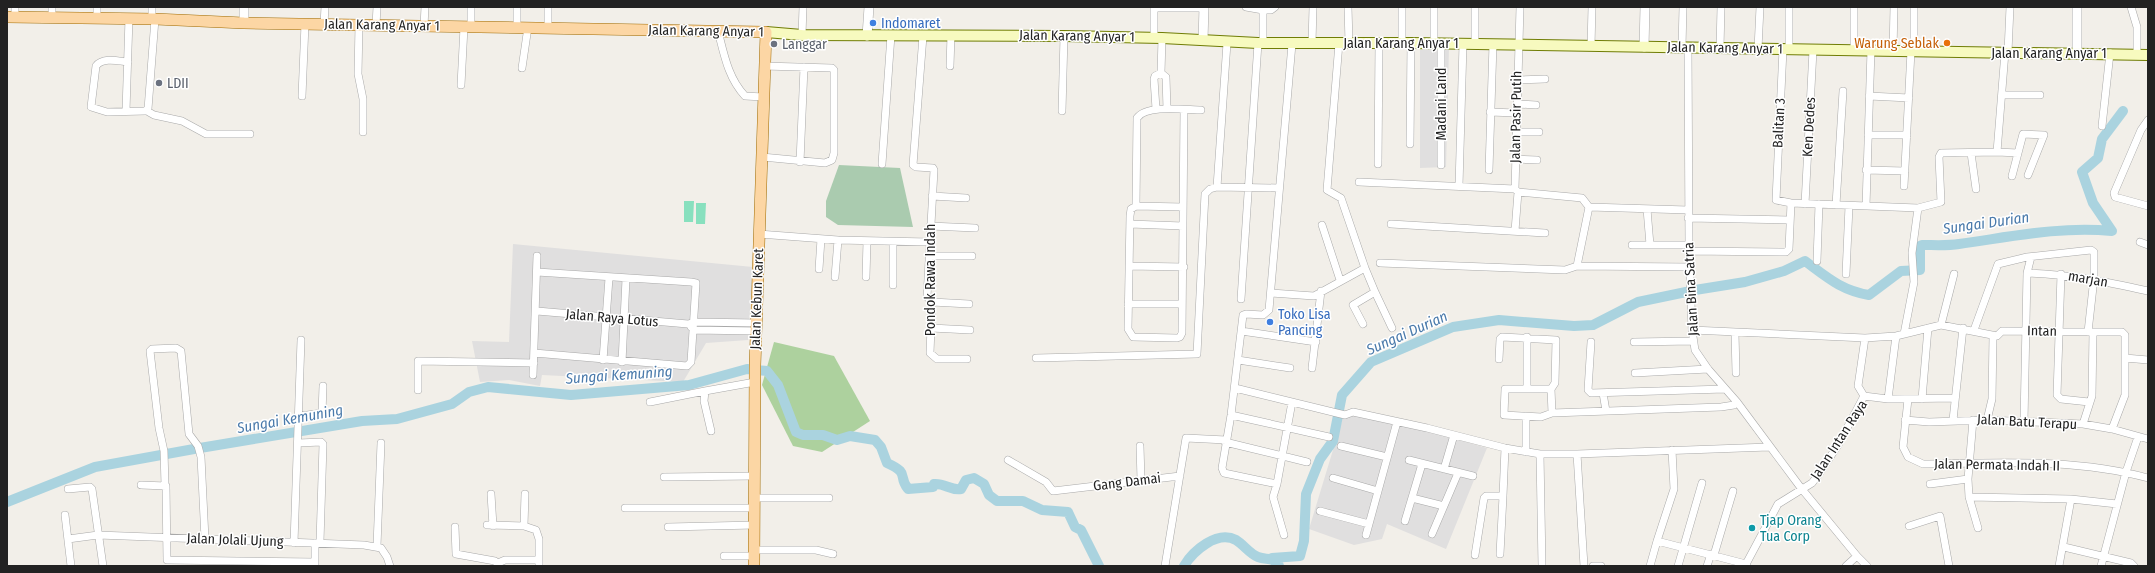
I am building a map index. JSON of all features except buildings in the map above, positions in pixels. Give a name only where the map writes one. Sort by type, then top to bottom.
[{"type":"main road","name":"Jalan Karang Anyar 1","points":[[12,14],[52,19],[129,18],[244,23],[467,27],[517,26],[766,32],[802,35],[1064,36],[1158,38],[1203,40],[1227,43],[1438,43],[1812,50],[2148,54]]},
{"type":"main road","name":"Jalan Kebun Karet","points":[[754,557],[756,327],[766,32]]},
{"type":"street","points":[[52,7],[52,19]]},
{"type":"street","points":[[97,7],[97,18]]},
{"type":"street","points":[[148,110],[154,19],[152,7]]},
{"type":"street","points":[[244,7],[244,23]]},
{"type":"street","points":[[324,24],[325,7]]},
{"type":"street","points":[[376,7],[376,25]]},
{"type":"street","points":[[424,7],[424,26]]},
{"type":"street","points":[[461,84],[467,27],[471,7]]},
{"type":"street","points":[[517,7],[517,26]]},
{"type":"street","points":[[548,7],[548,27]]},
{"type":"street","points":[[802,35],[803,7]]},
{"type":"street","points":[[868,36],[869,7]]},
{"type":"street","points":[[1167,109],[1166,77],[1161,73],[1154,7],[1204,8],[1203,40]]},
{"type":"street","points":[[1246,7],[1263,10],[1271,10],[1275,7]]},
{"type":"street","points":[[1312,43],[1313,7]]},
{"type":"street","points":[[1348,7],[1349,43]]},
{"type":"street","points":[[1402,7],[1407,43],[1410,144]]},
{"type":"street","name":"Madani Land","points":[[1434,7],[1438,43],[1441,165]]},
{"type":"street","points":[[1475,7],[1475,44]]},
{"type":"street","name":"Jalan Pasir Putih","points":[[1514,231],[1520,7]]},
{"type":"street","points":[[1591,46],[1592,7]]},
{"type":"street","points":[[1644,47],[1645,7]]},
{"type":"street","name":"Jalan Bina Satria","points":[[1683,7],[1689,248],[1692,330],[1695,350],[1708,369],[1737,402],[1801,488],[1857,556],[1868,566]]},
{"type":"street","points":[[1720,48],[1721,7]]},
{"type":"street","points":[[1758,49],[1760,7]]},
{"type":"street","name":"Balitan 3","points":[[1789,7],[1774,198],[1778,201],[1791,203]]},
{"type":"street","points":[[1854,7],[1854,50]]},
{"type":"street","points":[[1893,51],[1894,7]]},
{"type":"street","points":[[1904,186],[1914,7]]},
{"type":"street","points":[[1997,152],[2010,7]]},
{"type":"street","points":[[2077,7],[2077,54]]},
{"type":"street","points":[[2132,7],[2137,27],[2137,54]]},
{"type":"street","points":[[1241,299],[1248,187],[1263,10]]},
{"type":"street","points":[[126,111],[129,18]]},
{"type":"street","points":[[302,96],[305,24]]},
{"type":"street","points":[[359,25],[358,74],[363,99],[364,132]]},
{"type":"street","points":[[522,68],[528,27]]},
{"type":"street","points":[[718,31],[726,61],[738,88],[745,96],[763,97]]},
{"type":"street","points":[[882,164],[891,35]]},
{"type":"street","points":[[950,66],[951,35]]},
{"type":"street","name":"Pondok Rawa Indah","points":[[923,36],[913,164],[916,167],[933,168],[927,298],[932,302],[930,349],[931,356],[937,359],[967,359]]},
{"type":"street","points":[[1062,111],[1064,36]]},
{"type":"street","points":[[1217,187],[1227,43]]},
{"type":"street","points":[[1339,43],[1327,190],[1341,198],[1365,268],[1392,328]]},
{"type":"street","points":[[1277,484],[1222,472],[1235,388],[1244,314],[1267,314],[1269,310],[1292,44]]},
{"type":"street","points":[[1378,164],[1379,44]]},
{"type":"street","points":[[1459,186],[1463,44]]},
{"type":"street","points":[[1489,170],[1493,44]]},
{"type":"street","name":"Ken Dedes","points":[[1805,204],[1812,50]]},
{"type":"street","points":[[1866,206],[1871,50]]},
{"type":"street","points":[[2102,126],[2110,53]]},
{"type":"street","points":[[128,62],[107,60],[99,62],[96,66],[90,102],[91,107],[95,110],[148,110],[154,115],[182,121],[206,134],[250,134]]},
{"type":"street","points":[[762,158],[800,162],[830,162],[834,153],[834,70],[832,68],[764,66]]},
{"type":"street","points":[[800,162],[804,67]]},
{"type":"street","points":[[1156,109],[1154,79],[1155,76],[1161,73]]},
{"type":"street","points":[[1517,80],[1546,79]]},
{"type":"street","points":[[1836,205],[1843,91]]},
{"type":"street","points":[[2002,95],[2040,95]]},
{"type":"street","points":[[1869,96],[1909,98]]},
{"type":"street","points":[[1517,104],[1536,104]]},
{"type":"street","points":[[1136,206],[1137,118],[1141,113],[1156,109],[1201,110]]},
{"type":"street","points":[[1183,207],[1136,206],[1131,209],[1128,329],[1133,337],[1178,338],[1182,333],[1184,267],[1184,110]]},
{"type":"street","points":[[1490,112],[1516,113]]},
{"type":"street","points":[[2148,120],[2141,130],[2114,194],[2115,197],[2148,205]]},
{"type":"street","points":[[1516,132],[1539,132]]},
{"type":"street","points":[[2012,176],[2023,134],[2044,135],[2028,175]]},
{"type":"street","points":[[1868,135],[1908,135]]},
{"type":"street","points":[[1632,245],[1786,252],[1789,249],[1791,203],[1918,208],[1941,202],[1940,155],[1997,152],[2018,153]]},
{"type":"street","points":[[1972,153],[1976,189]]},
{"type":"street","points":[[1516,159],[1537,160]]},
{"type":"street","points":[[1866,170],[1905,171]]},
{"type":"street","points":[[1359,182],[1459,186],[1579,197],[1584,200],[1589,207],[1576,266]]},
{"type":"street","points":[[1036,358],[1197,354],[1205,194],[1210,189],[1217,187],[1280,188]]},
{"type":"street","points":[[932,196],[966,198]]},
{"type":"street","points":[[1817,261],[1818,204]]},
{"type":"street","points":[[1846,274],[1849,206]]},
{"type":"street","points":[[1589,207],[1688,210]]},
{"type":"street","points":[[1904,334],[1914,276],[1912,253],[1918,208]]},
{"type":"street","points":[[1647,209],[1650,245]]},
{"type":"street","points":[[1688,218],[1790,220]]},
{"type":"street","points":[[1130,224],[1183,226]]},
{"type":"street","points":[[1391,224],[1545,233]]},
{"type":"street","points":[[1322,225],[1340,280]]},
{"type":"street","points":[[930,226],[975,228]]},
{"type":"street","points":[[760,234],[892,243],[929,242]]},
{"type":"street","points":[[819,269],[821,239]]},
{"type":"street","points":[[835,277],[838,240]]},
{"type":"street","points":[[866,241],[866,277]]},
{"type":"street","points":[[2140,242],[2148,245]]},
{"type":"street","points":[[892,243],[893,285]]},
{"type":"street","points":[[1974,330],[1998,264],[2031,257],[2093,251],[2094,278],[2091,332],[2092,396],[2083,424]]},
{"type":"street","points":[[533,375],[537,256]]},
{"type":"street","points":[[929,256],[972,256]]},
{"type":"street","points":[[2024,422],[2027,273],[2031,257]]},
{"type":"street","points":[[1380,263],[1566,270],[1576,266],[1690,267]]},
{"type":"street","points":[[1129,266],[1184,267]]},
{"type":"street","points":[[1271,293],[1313,296],[1340,280],[1365,268]]},
{"type":"street","points":[[534,353],[622,362],[687,366],[691,362],[694,330],[692,323],[696,283],[537,272]]},
{"type":"street","name":"marjan","points":[[2027,273],[2061,274],[2094,278],[2148,291]]},
{"type":"street","points":[[1941,325],[1954,274]]},
{"type":"street","points":[[2061,274],[2058,398],[2089,402]]},
{"type":"street","points":[[603,360],[609,278]]},
{"type":"street","points":[[622,362],[626,279]]},
{"type":"street","points":[[1312,368],[1321,291]]},
{"type":"street","points":[[1363,324],[1354,309],[1353,304],[1375,292]]},
{"type":"street","points":[[932,302],[968,304]]},
{"type":"street","points":[[1128,304],[1182,304]]},
{"type":"street","name":"Jalan Raya Lotus","points":[[536,311],[624,320],[756,327]]},
{"type":"street","points":[[1692,330],[1865,338],[1896,336],[1941,325],[1974,330],[1993,336],[1992,399],[1987,420]]},
{"type":"street","points":[[694,330],[756,327]]},
{"type":"street","points":[[930,328],[970,330]]},
{"type":"street","points":[[1922,399],[1928,328]]},
{"type":"street","points":[[1953,420],[1963,328]]},
{"type":"street","name":"Intan","points":[[1993,336],[1997,336],[2002,331],[2025,330],[2125,333],[2123,402],[2112,428]]},
{"type":"street","points":[[1241,331],[1316,342]]},
{"type":"street","points":[[1735,333],[1736,373]]},
{"type":"street","points":[[1888,399],[1896,336]]},
{"type":"street","points":[[1527,337],[1527,389]]},
{"type":"street","points":[[1499,359],[1501,338],[1527,337],[1556,340],[1555,383],[1551,389],[1552,413]]},
{"type":"street","points":[[1864,396],[1858,386],[1865,338]]},
{"type":"street","points":[[294,543],[300,425],[302,340]]},
{"type":"street","points":[[1634,342],[1693,341]]},
{"type":"street","points":[[1591,342],[1589,391],[1603,394],[1725,389]]},
{"type":"street","points":[[205,538],[201,458],[198,446],[189,434],[181,351],[176,348],[152,349],[150,351],[165,462],[167,563],[315,564],[323,444],[321,442],[299,440]]},
{"type":"street","points":[[2125,358],[2148,360]]},
{"type":"street","points":[[1238,360],[1290,368]]},
{"type":"street","points":[[418,390],[418,361],[534,362]]},
{"type":"street","points":[[1636,373],[1708,369]]},
{"type":"street","points":[[650,402],[705,392],[755,374]]},
{"type":"street","points":[[300,416],[322,413],[323,386]]},
{"type":"street","points":[[1235,388],[1345,415],[1353,412],[1505,448],[1540,454],[1769,447]]},
{"type":"street","points":[[1551,389],[1505,389],[1503,392],[1504,415],[1526,417],[1545,416],[1552,413],[1721,407],[1734,405],[1737,402]]},
{"type":"street","points":[[705,392],[704,401],[711,431]]},
{"type":"street","points":[[1603,394],[1606,411]]},
{"type":"street","name":"Jalan Intan Raya","points":[[1746,565],[1778,504],[1801,488],[1812,483],[1838,445],[1864,396],[1888,399],[1955,398]]},
{"type":"street","points":[[1905,420],[1908,399]]},
{"type":"street","points":[[1284,535],[1273,497],[1277,484],[1292,402]]},
{"type":"street","points":[[1231,414],[1329,438]]},
{"type":"street","points":[[1526,417],[1526,452]]},
{"type":"street","name":"Jalan Batu Terapu","points":[[1905,420],[1916,422],[1987,420],[2083,424],[2112,428],[2148,439]]},
{"type":"street","name":"Jalan Permata Indah II","points":[[1905,420],[1903,447],[1908,457],[1923,464],[2043,464],[2126,472],[2148,478]]},
{"type":"street","points":[[1973,420],[1968,463],[1968,479],[1969,497],[1978,528]]},
{"type":"street","points":[[1366,535],[1397,422]]},
{"type":"street","points":[[1444,469],[1454,435]]},
{"type":"street","points":[[2101,566],[2126,472],[2138,437]]},
{"type":"street","points":[[1165,566],[1186,438],[1226,441],[1307,462]]},
{"type":"street","points":[[381,443],[377,546],[384,552],[390,566]]},
{"type":"street","points":[[1140,446],[1141,480]]},
{"type":"street","points":[[1341,446],[1387,457]]},
{"type":"street","points":[[1500,554],[1505,448]]},
{"type":"street","points":[[1650,566],[1674,489],[1672,450]]},
{"type":"street","points":[[1540,454],[1542,566]]},
{"type":"street","points":[[1577,454],[1584,566]]},
{"type":"street","name":"Gang Damai","points":[[1008,460],[1046,482],[1052,491],[1180,476]]},
{"type":"street","points":[[1409,460],[1473,476]]},
{"type":"street","points":[[1405,521],[1422,464]]},
{"type":"street","points":[[1432,534],[1458,473]]},
{"type":"street","points":[[664,477],[755,476]]},
{"type":"street","points":[[1333,478],[1378,491]]},
{"type":"street","points":[[1930,484],[1968,479]]},
{"type":"street","points":[[1678,566],[1702,483]]},
{"type":"street","points":[[141,485],[165,485]]},
{"type":"street","points":[[68,488],[90,487],[92,489],[103,566]]},
{"type":"street","points":[[1707,566],[1733,491]]},
{"type":"street","points":[[454,527],[456,554],[498,564],[505,560],[539,563],[539,539],[536,530],[524,526],[490,526],[491,494]]},
{"type":"street","points":[[524,526],[525,494]]},
{"type":"street","points":[[1475,555],[1484,498],[1486,496],[1503,496]]},
{"type":"street","points":[[1969,497],[2071,499],[2118,504]]},
{"type":"street","points":[[625,508],[755,503],[829,498]]},
{"type":"street","points":[[1412,498],[1444,506]]},
{"type":"street","points":[[2059,566],[2064,547],[2071,499]]},
{"type":"street","points":[[1320,510],[1369,524]]},
{"type":"street","points":[[65,515],[72,566]]},
{"type":"street","points":[[1909,526],[1940,516],[1949,566]]},
{"type":"street","points":[[668,527],[755,525]]},
{"type":"street","name":"Jalan Jolali Ujung","points":[[68,539],[98,535],[205,538],[377,546]]},
{"type":"street","points":[[1657,541],[1712,554],[1746,565]]},
{"type":"street","points":[[2064,547],[2131,563],[2134,566]]},
{"type":"street","points":[[724,556],[754,557],[816,550],[833,554]]},
{"type":"street","points":[[1846,566],[1857,556]]},
{"type":"street","points":[[1593,566],[1601,566]]},
{"type":"shaded area","points":[[1420,47],[1449,47],[1446,167],[1420,168]]},
{"type":"shaded area","points":[[513,244],[753,267],[748,340],[706,343],[683,382],[542,375],[540,386],[509,380],[480,382],[472,341],[509,342]]},
{"type":"shaded area","points":[[1352,414],[1414,427],[1487,448],[1446,549],[1387,524],[1382,539],[1354,545],[1309,529],[1343,417]]},
{"type":"green space","points":[[839,165],[900,168],[913,227],[838,225],[826,217],[826,201]]},
{"type":"green space","points":[[684,201],[694,201],[693,222],[684,222]]},
{"type":"green space","points":[[696,203],[706,203],[705,224],[696,224]]},
{"type":"green space","points":[[774,342],[834,356],[870,421],[822,452],[793,446],[762,385]]},
{"type":"waterway","name":"Sungai Durian","points":[[1695,290],[1745,282],[1784,271],[1805,261],[1843,287],[1869,295],[1901,271],[1920,270],[1920,246],[1922,245],[1954,245],[2016,235],[2054,231],[2112,231],[2093,203],[2082,172],[2098,158],[2102,139],[2123,111]]},
{"type":"waterway","name":"Sungai Durian","points":[[1272,558],[1300,556],[1304,541],[1306,494],[1320,459],[1333,441],[1342,395],[1371,362],[1453,327],[1499,320],[1574,326],[1593,325],[1638,302],[1686,292]]},
{"type":"waterway","name":"Sungai Kemuning","points":[[7,502],[95,467],[362,421],[397,419],[452,404],[469,392],[488,387],[571,395],[689,385],[747,369],[767,371],[778,385],[796,432],[803,435],[823,435],[837,440],[850,436],[875,440],[881,447],[887,463],[901,472],[903,481],[908,489],[933,487],[934,484],[954,489],[961,489],[966,480],[974,478],[984,484],[989,495],[997,501],[1023,501],[1042,510],[1068,512],[1075,527],[1081,530],[1099,566]]},
{"type":"waterway","name":"Sungai Kemuning","points":[[1184,566],[1199,549],[1206,544],[1221,538],[1236,540],[1255,556],[1273,560],[1278,563],[1279,566]]},
{"type":"place","name":"Indomaret","points":[[873,23]]},
{"type":"place","name":"Warung Seblak","points":[[1947,43]]},
{"type":"place","name":"Langgar","points":[[774,44]]},
{"type":"place","name":"LDII","points":[[159,83]]},
{"type":"place","name":"Toko Lisa Pancing","points":[[1270,322]]},
{"type":"place","name":"Tjap Orang Tua Corp","points":[[1752,528]]}]
